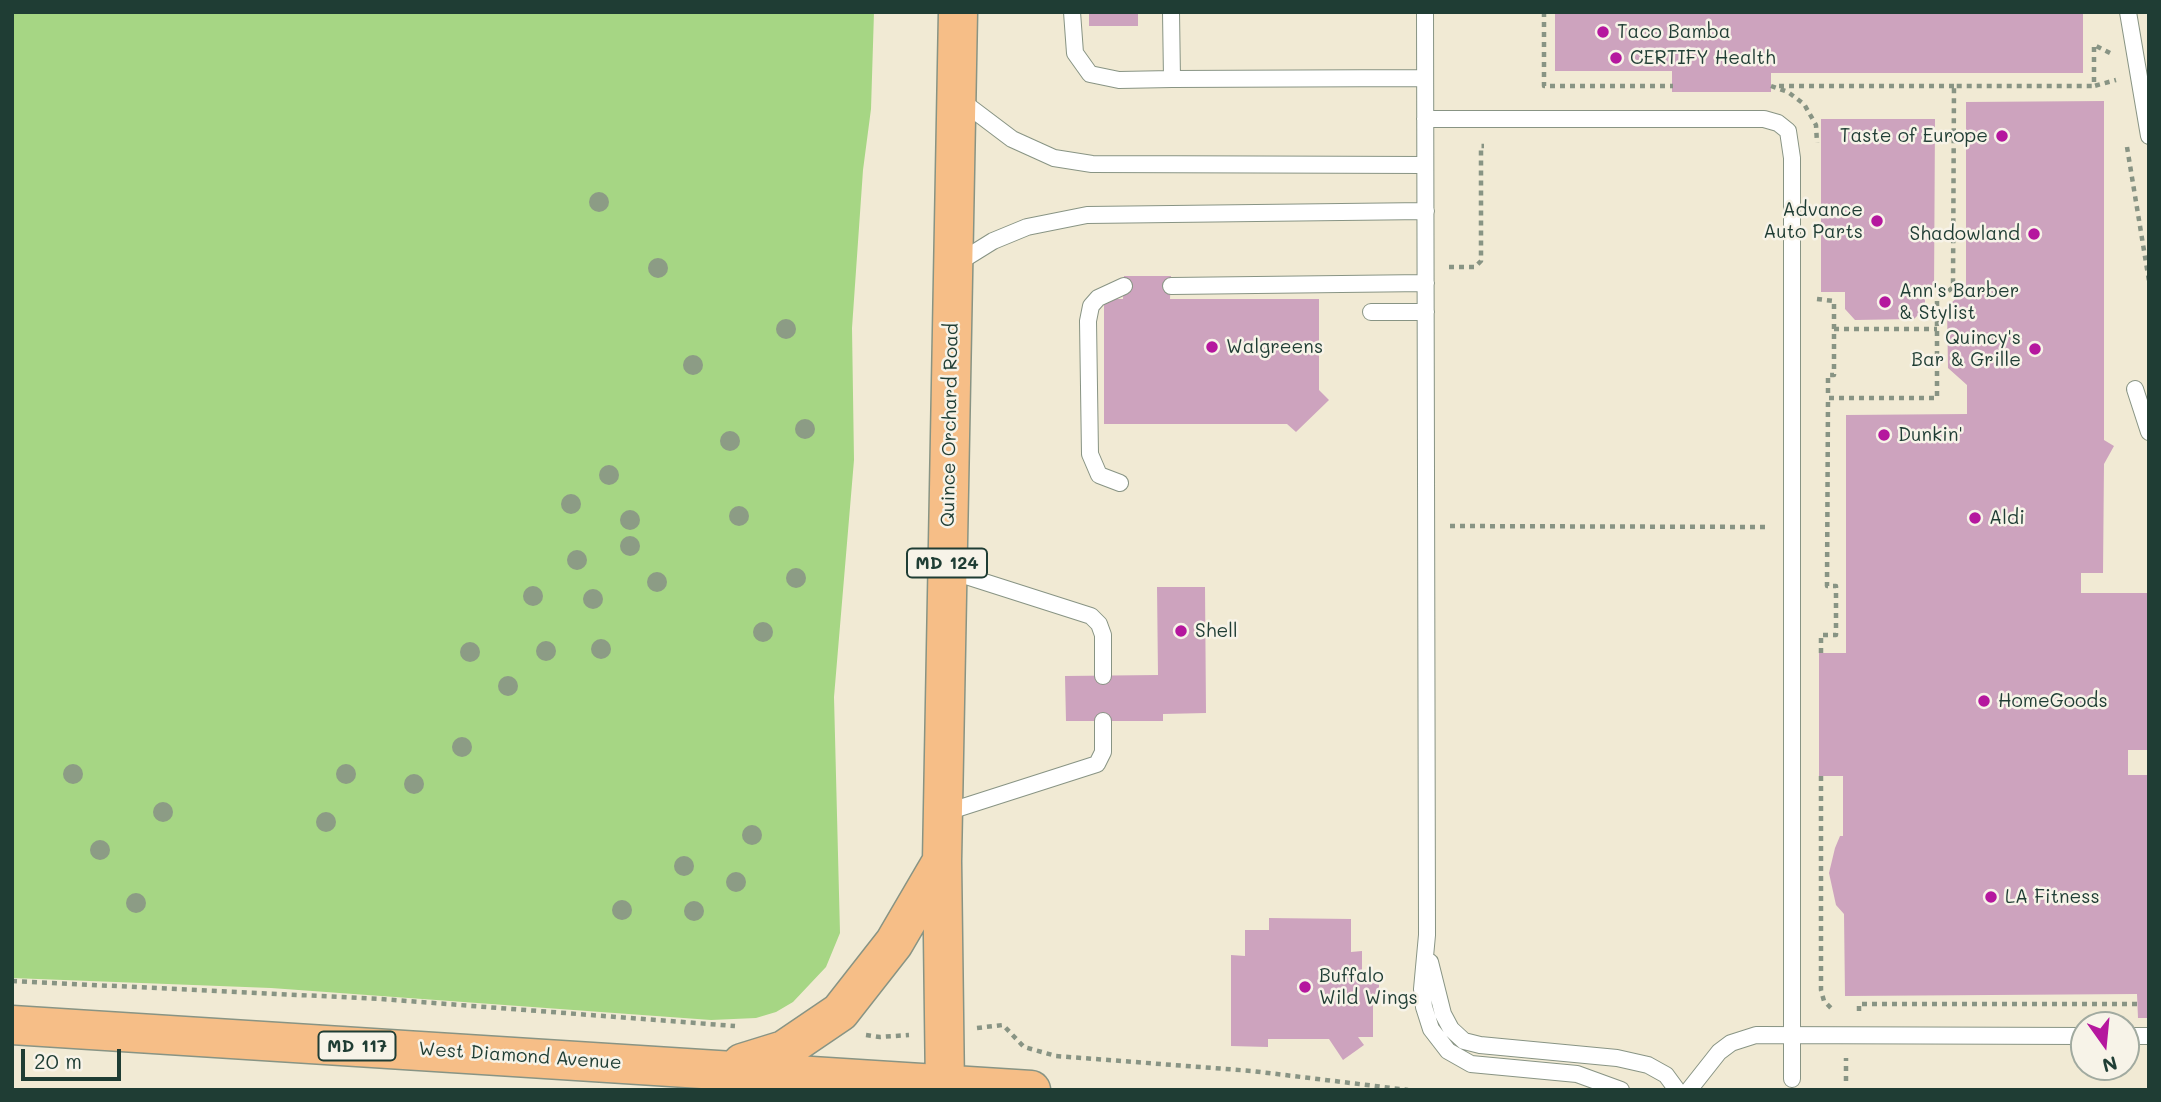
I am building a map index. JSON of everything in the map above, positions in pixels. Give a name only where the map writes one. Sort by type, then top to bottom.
[{"type":"main road","name":"Quince Orchard Road","points":[[945,1086],[942,861],[958,12]]},
{"type":"main road","points":[[702,1068],[737,1064],[784,1051],[840,1012],[894,943],[942,861]]},
{"type":"main road","name":"West Diamond Avenue","points":[[12,1025],[702,1068],[945,1086]]},
{"type":"main road","name":"MD 117","points":[[945,1086],[1031,1090]]},
{"type":"lane","points":[[1072,12],[1075,53],[1090,74],[1119,80],[1425,78]]},
{"type":"lane","points":[[1171,12],[1172,79]]},
{"type":"lane","points":[[1425,12],[1427,935],[1422,989],[1424,1007],[1431,1028],[1448,1051],[1471,1064],[1577,1074],[1621,1090]]},
{"type":"lane","points":[[2128,12],[2149,136]]},
{"type":"lane","points":[[957,97],[1012,139],[1054,158],[1092,164],[1425,165]]},
{"type":"lane","points":[[1425,119],[1764,119],[1786,128],[1792,158],[1792,1079]]},
{"type":"lane","points":[[954,265],[993,241],[1027,228],[1087,215],[1426,211]]},
{"type":"lane","points":[[1171,286],[1426,275]]},
{"type":"lane","points":[[1120,483],[1099,475],[1090,454],[1088,321],[1091,306],[1098,298],[1124,286]]},
{"type":"lane","points":[[1371,312],[1426,312]]},
{"type":"lane","points":[[2135,389],[2149,432]]},
{"type":"lane","points":[[947,570],[1091,616],[1099,624],[1103,635],[1102,676]]},
{"type":"lane","points":[[944,813],[1097,764],[1103,752],[1103,721]]},
{"type":"lane","points":[[1427,935],[1437,997],[1451,1029],[1464,1041],[1480,1045],[1617,1058],[1648,1065],[1666,1076],[1677,1090]]},
{"type":"lane","points":[[1689,1090],[1706,1064],[1731,1043],[1756,1035],[2070,1036]]},
{"type":"path","points":[[1545,12],[1544,86],[1673,86]]},
{"type":"path","points":[[2094,86],[2094,45],[2104,48],[2112,59]]},
{"type":"path","points":[[2115,70],[2118,93]]},
{"type":"path","points":[[1771,86],[2094,86],[2116,80]]},
{"type":"path","points":[[1821,653],[1821,635],[1836,635],[1836,586],[1827,586],[1828,398],[1937,398],[1937,301],[1953,287],[1954,86]]},
{"type":"path","points":[[1426,275],[1475,267],[1481,261],[1481,146],[1492,146]]},
{"type":"path","points":[[2127,146],[2149,281]]},
{"type":"path","points":[[1834,329],[1937,328]]},
{"type":"path","points":[[1426,526],[1792,527]]},
{"type":"path","points":[[1821,776],[1821,990],[1828,1005],[1843,1012]]},
{"type":"path","points":[[12,981],[381,999],[747,1025]]},
{"type":"path","points":[[1851,1012],[1858,1012],[1859,1004],[2137,1004]]},
{"type":"path","points":[[840,1012],[866,1034],[891,1037]]},
{"type":"path","points":[[1003,1025],[1024,1047],[1056,1056],[1252,1071],[1408,1090]]},
{"type":"path","points":[[1846,1057],[1846,1081]]},
{"type":"green space","points":[[12,12],[874,12],[871,109],[863,170],[852,328],[854,460],[834,697],[840,933],[826,967],[793,1002],[776,1012],[756,1018],[711,1020],[271,988],[12,978]]},
{"type":"building","points":[[1089,12],[1138,12],[1138,26],[1089,26]]},
{"type":"building","points":[[1555,12],[2083,12],[2083,73],[1771,73],[1771,92],[1672,92],[1672,71],[1555,71]]},
{"type":"building","points":[[2104,101],[2104,440],[2114,446],[2104,464],[2103,573],[2081,573],[2081,593],[2149,593],[2149,750],[2128,750],[2128,775],[2149,775],[2149,1018],[2140,1018],[2137,994],[1845,996],[1844,914],[1836,905],[1829,873],[1835,848],[1840,836],[1843,836],[1843,776],[1819,776],[1819,653],[1846,653],[1846,415],[1967,414],[1967,385],[1948,368],[1947,307],[1966,289],[1966,102]]},
{"type":"building","points":[[1821,119],[1935,119],[1934,292],[1925,292],[1925,308],[1914,319],[1855,320],[1845,309],[1845,292],[1821,292]]},
{"type":"building","name":"Walgreens","points":[[1124,276],[1171,276],[1170,299],[1319,299],[1319,390],[1329,400],[1296,432],[1287,424],[1104,424],[1104,304],[1108,299],[1123,299]]},
{"type":"building","points":[[1157,587],[1205,587],[1206,713],[1163,714],[1163,721],[1066,721],[1065,676],[1158,675]]},
{"type":"building","name":"Buffalo Wild Wings","points":[[1269,918],[1351,919],[1351,952],[1362,951],[1362,979],[1379,979],[1379,996],[1373,996],[1373,1037],[1358,1037],[1364,1045],[1343,1060],[1329,1039],[1268,1039],[1268,1047],[1231,1046],[1231,955],[1245,956],[1245,930],[1269,930]]},
{"type":"place","name":"Taco Bamba","points":[[1603,32]]},
{"type":"place","name":"CERTIFY Health","points":[[1616,58]]},
{"type":"place","name":"Taste of Europe","points":[[2002,136]]},
{"type":"place","name":"Advance Auto Parts","points":[[1877,221]]},
{"type":"place","name":"Shadowland","points":[[2034,234]]},
{"type":"place","name":"Ann's Barber & Stylist","points":[[1885,302]]},
{"type":"place","name":"Walgreens","points":[[1212,347]]},
{"type":"place","name":"Quincy's Bar & Grille","points":[[2035,349]]},
{"type":"place","name":"Dunkin'","points":[[1884,435]]},
{"type":"place","name":"Aldi","points":[[1975,518]]},
{"type":"place","name":"Shell","points":[[1181,631]]},
{"type":"place","name":"HomeGoods","points":[[1984,701]]},
{"type":"place","name":"LA Fitness","points":[[1991,897]]},
{"type":"place","name":"Buffalo Wild Wings","points":[[1305,987]]}]
